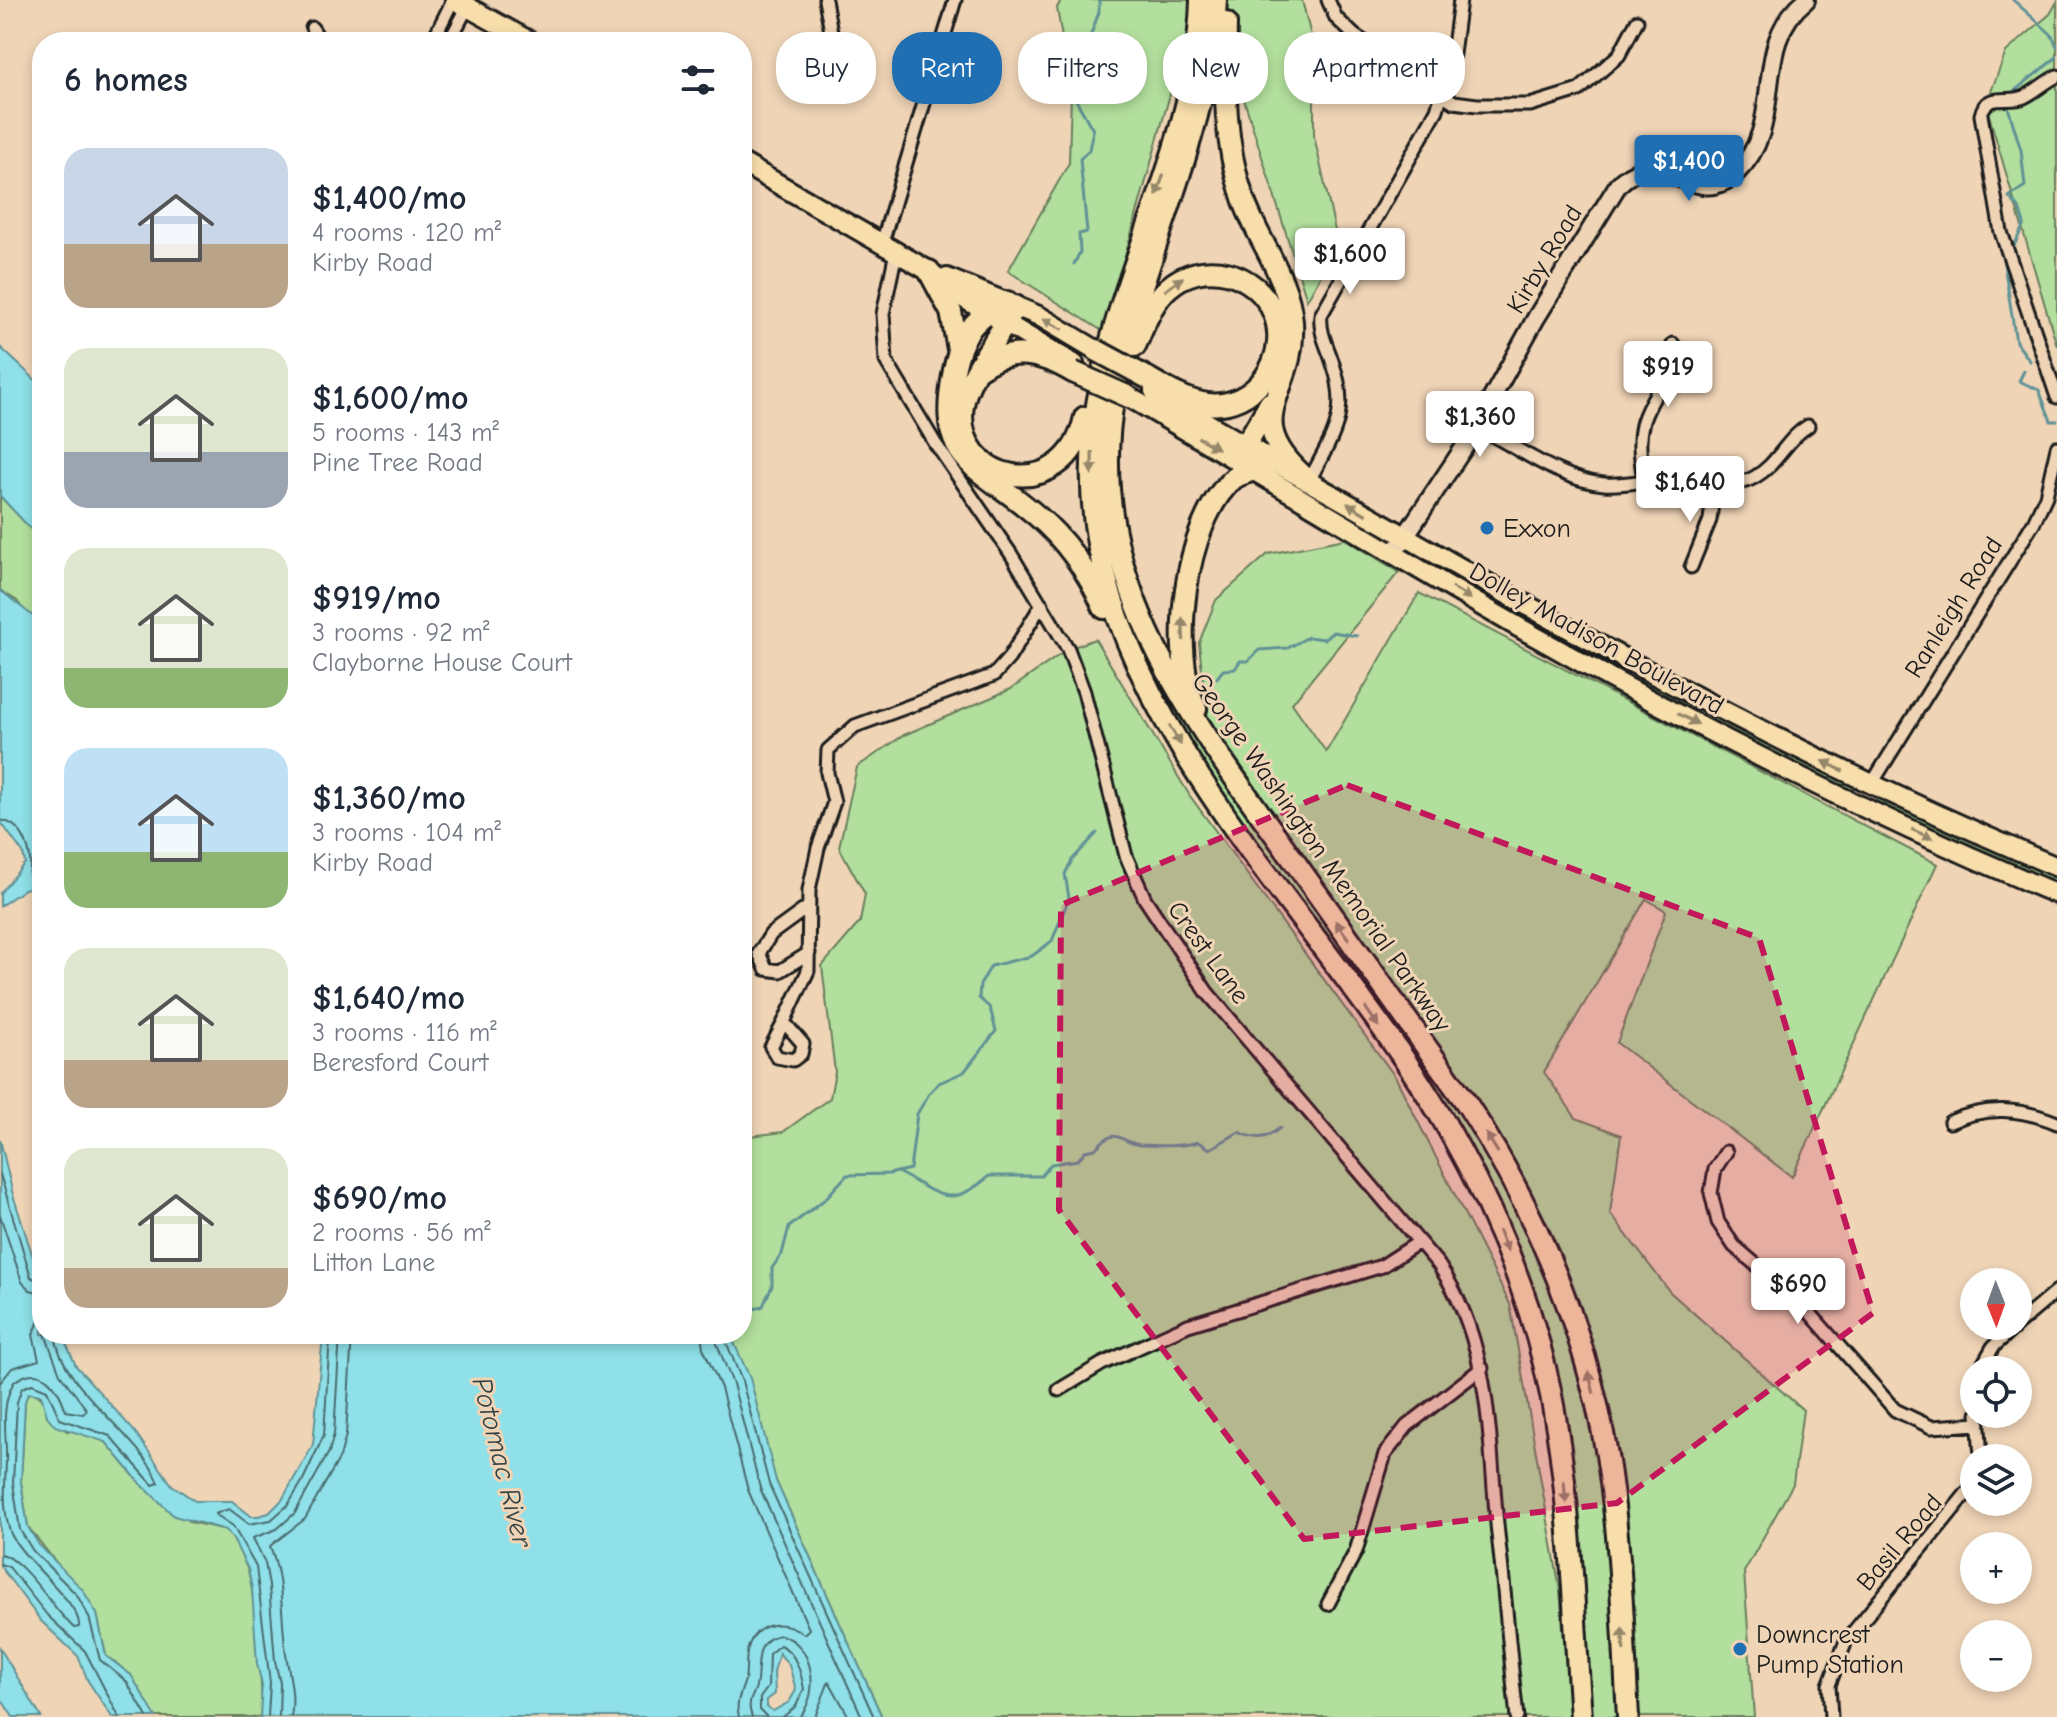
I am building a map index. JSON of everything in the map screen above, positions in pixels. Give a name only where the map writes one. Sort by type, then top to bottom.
[{"type":"highway","name":"George Washington Memorial Parkway","points":[[1201,0],[1197,48],[1186,104],[1115,317],[1095,410],[1092,491],[1107,582],[1138,666],[1164,716],[1213,794],[1439,1114],[1503,1241],[1530,1312],[1558,1431],[1581,1717]]},
{"type":"highway","name":"George Washington Memorial Parkway","points":[[1216,0],[1210,62],[1198,115],[1130,324],[1135,393],[1109,495],[1122,568],[1158,657],[1219,756],[1465,1101],[1505,1165],[1550,1257],[1582,1343],[1607,1457],[1628,1717]]},
{"type":"highway","points":[[1227,0],[1225,105],[1230,151],[1247,210],[1281,279],[1291,314],[1291,348],[1272,410],[1272,435],[1305,489]]},
{"type":"highway","points":[[929,271],[951,312],[958,349]]},
{"type":"highway","points":[[979,369],[999,357],[1026,353],[1049,358],[1135,393],[1218,405],[1241,399],[1260,384],[1274,361],[1278,333],[1273,311],[1256,288],[1236,275],[1207,271],[1180,279],[1163,293],[1151,312],[1135,393]]},
{"type":"highway","points":[[1010,310],[963,405],[964,428],[974,450],[987,464],[1013,475],[1049,470],[1064,461],[1076,444],[1115,317]]},
{"type":"highway","points":[[1010,310],[987,311],[971,324],[958,349],[948,411],[951,432],[958,450],[979,474],[1034,513],[1068,547],[1088,576],[1112,627],[1138,666]]},
{"type":"highway","points":[[1088,345],[1135,393]]},
{"type":"highway","points":[[1219,756],[1193,702],[1188,682],[1183,600],[1200,537],[1223,490],[1245,458],[1280,386]]},
{"type":"main road","name":"Kirby Road","points":[[1394,553],[1476,427],[1576,250],[1623,179],[1633,172],[1652,168],[1694,184],[1709,186],[1728,179],[1742,166],[1762,130],[1776,37],[1791,13],[1806,0]]},
{"type":"main road","points":[[461,2],[514,32]]},
{"type":"main road","points":[[752,169],[929,271],[1088,345]]},
{"type":"main road","points":[[929,271],[987,311]]},
{"type":"main road","points":[[1010,310],[1074,368]]},
{"type":"main road","name":"Dolley Madison Boulevard","points":[[1135,393],[1245,458],[1405,537],[1632,665],[1871,785],[2057,867]]},
{"type":"main road","name":"Dolley Madison Boulevard","points":[[1305,489],[1394,553],[1622,684],[1861,806],[2057,894]]},
{"type":"main road","points":[[1622,684],[1632,665]]},
{"type":"main road","points":[[1861,806],[1871,785]]},
{"type":"street","points":[[825,0],[831,32]]},
{"type":"street","name":"Crest Lane","points":[[955,0],[889,248],[881,331],[889,369],[1042,604],[1079,673],[1126,856],[1154,916],[1207,992],[1438,1264],[1463,1305],[1482,1368],[1517,1717]]},
{"type":"street","points":[[1328,0],[1336,18],[1351,32]]},
{"type":"street","points":[[1456,32],[1460,0]]},
{"type":"street","points":[[439,32],[461,2]]},
{"type":"street","points":[[452,32],[461,2]]},
{"type":"street","points":[[1465,103],[1530,105],[1564,97],[1607,69],[1619,55],[1637,21]]},
{"type":"street","points":[[312,28],[315,32]]},
{"type":"street","points":[[2057,76],[2022,98],[1994,100],[1986,105],[1981,115],[2004,243],[2057,397]]},
{"type":"street","points":[[1305,489],[1338,425],[1343,400],[1321,333],[1321,315],[1427,129],[1438,104]]},
{"type":"street","points":[[1644,479],[1640,453],[1643,423],[1671,368],[1673,344]]},
{"type":"street","points":[[1476,427],[1578,479],[1606,484],[1644,479],[1683,480],[1729,486],[1756,476],[1796,434],[1808,426]]},
{"type":"street","name":"Ranleigh Road","points":[[1871,785],[2034,522],[2046,496],[2057,447]]},
{"type":"street","points":[[1691,567],[1710,520],[1714,486]]},
{"type":"street","points":[[784,1022],[805,983],[809,953],[808,907],[816,855],[833,813],[834,792],[826,758],[833,743],[865,721],[994,675],[1009,658],[1042,604]]},
{"type":"street","points":[[808,907],[771,934],[759,953],[766,969],[780,971],[809,953]]},
{"type":"street","points":[[1950,1122],[1972,1113],[1998,1109],[2027,1112],[2057,1123]]},
{"type":"street","points":[[1726,1152],[1715,1169],[1711,1193],[1718,1222],[1734,1246],[1803,1305],[1895,1410],[1931,1427],[1960,1422]]},
{"type":"street","points":[[1059,1390],[1102,1364],[1175,1330],[1266,1298],[1382,1266],[1419,1242]]},
{"type":"street","points":[[2032,1312],[2057,1291]]},
{"type":"street","points":[[1988,1356],[2001,1340]]},
{"type":"street","points":[[1328,1604],[1356,1551],[1385,1454],[1407,1426],[1482,1368]]},
{"type":"street","name":"Basil Road","points":[[1831,1717],[1829,1685],[1846,1641],[1960,1501]]},
{"type":"highlighted area","points":[[1347,785],[1759,938],[1873,1313],[1617,1503],[1304,1539],[1059,1210],[1061,905]]},
{"type":"green space","points":[[1061,0],[1302,0],[1310,32],[1284,32],[1284,104],[1314,104],[1314,136],[1338,244],[1307,300],[1245,104],[1268,104],[1268,32],[1163,32],[1163,104],[1167,104],[1104,332],[1008,271],[1069,163],[1071,104],[1147,104],[1147,32],[1061,32],[1057,8]]},
{"type":"green space","points":[[2057,2],[2057,346],[1986,105],[2006,52],[2050,14]]},
{"type":"green space","points":[[0,496],[32,530],[32,621],[17,601],[0,590]]},
{"type":"green space","points":[[1108,534],[1134,617],[1488,1144],[1554,1279],[1600,1441],[1623,1717],[1588,1717],[1572,1494],[1491,1197],[1192,752],[1146,671],[1115,594]]},
{"type":"green space","points":[[1345,539],[1399,572],[1292,703],[1326,752],[1419,593],[1937,864],[1792,1177],[1617,1043],[1666,911],[1646,899],[1544,1072],[1576,1118],[1621,1135],[1610,1213],[1670,1292],[1803,1410],[1793,1484],[1744,1572],[1754,1717],[1635,1717],[1622,1525],[1567,1284],[1366,946],[1207,717],[1199,643],[1216,600],[1268,554]]},
{"type":"green space","points":[[1417,552],[1619,665],[1619,668],[1610,670],[1418,560]]},
{"type":"green space","points":[[1095,639],[1190,796],[1396,1078],[1510,1304],[1560,1590],[1570,1717],[882,1717],[776,1481],[733,1344],[752,1344],[752,1136],[783,1132],[830,1098],[835,1072],[822,966],[860,922],[865,894],[839,847],[857,767],[904,735],[1011,689],[1068,649]]},
{"type":"green space","points":[[1640,677],[1855,783],[1852,793],[1639,687]]},
{"type":"green space","points":[[1880,795],[2057,872],[2057,887],[1877,806],[1876,800]]},
{"type":"green space","points":[[34,1392],[46,1402],[47,1416],[67,1431],[80,1431],[106,1442],[139,1482],[190,1522],[227,1530],[250,1578],[260,1668],[260,1717],[112,1717],[131,1675],[106,1656],[97,1614],[28,1527],[21,1482],[25,1402],[28,1393]]},
{"type":"water","points":[[0,347],[32,377],[32,530],[0,496]]},
{"type":"water","points":[[0,590],[32,615],[32,887],[0,906],[0,893],[25,863],[23,853],[0,821]]},
{"type":"water","name":"Potomac River","points":[[0,1139],[13,1195],[32,1254],[32,1344],[66,1344],[76,1366],[135,1432],[172,1485],[195,1501],[232,1501],[251,1516],[258,1516],[269,1513],[282,1500],[313,1445],[322,1344],[735,1344],[750,1378],[776,1481],[882,1717],[260,1717],[262,1684],[257,1664],[252,1589],[248,1569],[233,1539],[226,1530],[174,1516],[139,1482],[106,1442],[55,1426],[47,1416],[41,1395],[28,1393],[21,1482],[28,1527],[39,1545],[83,1590],[97,1614],[106,1656],[131,1675],[156,1717],[112,1717],[88,1681],[78,1656],[41,1621],[0,1566]],"holes":[[[779,1653],[789,1665],[796,1690],[789,1702],[773,1711],[767,1707],[767,1700],[775,1694],[774,1672]]]},
{"type":"water","points":[[0,1648],[41,1717],[13,1717],[0,1697]]},
{"type":"waterway","points":[[1074,264],[1080,252],[1079,234],[1087,232],[1080,159],[1089,150],[1093,130],[1068,86],[1070,68],[1085,51],[1099,12],[1099,0]]},
{"type":"waterway","points":[[2013,0],[2051,34],[2057,46]]},
{"type":"waterway","points":[[2012,93],[2057,57]]},
{"type":"waterway","points":[[2007,104],[2021,150],[2025,186],[2009,197],[2019,208],[2024,224],[2013,248]]},
{"type":"waterway","points":[[2003,257],[2016,342],[2030,361]]},
{"type":"waterway","points":[[2024,371],[2019,381],[2039,390],[2051,421],[2057,421]]},
{"type":"waterway","points":[[1217,678],[1223,670],[1235,669],[1240,661],[1248,661],[1259,650],[1288,648],[1308,637],[1324,639],[1333,632],[1357,636]]},
{"type":"waterway","points":[[752,1310],[763,1306],[772,1286],[772,1268],[782,1254],[789,1227],[825,1199],[847,1175],[889,1174],[910,1169],[917,1114],[930,1092],[939,1083],[964,1072],[996,1031],[990,1008],[979,998],[980,985],[991,966],[1032,956],[1052,941],[1069,898],[1065,874],[1072,860],[1097,833]]},
{"type":"waterway","points":[[897,1172],[942,1195],[952,1196],[963,1194],[989,1176],[1041,1176],[1051,1164],[1078,1160],[1085,1151],[1095,1149],[1113,1136],[1141,1145],[1198,1142],[1210,1149],[1239,1132],[1260,1138],[1280,1128]]},
{"type":"place","name":"Exxon","points":[[1487,528]]},
{"type":"place","name":"Downcrest Pump Station","points":[[1740,1649]]}]
